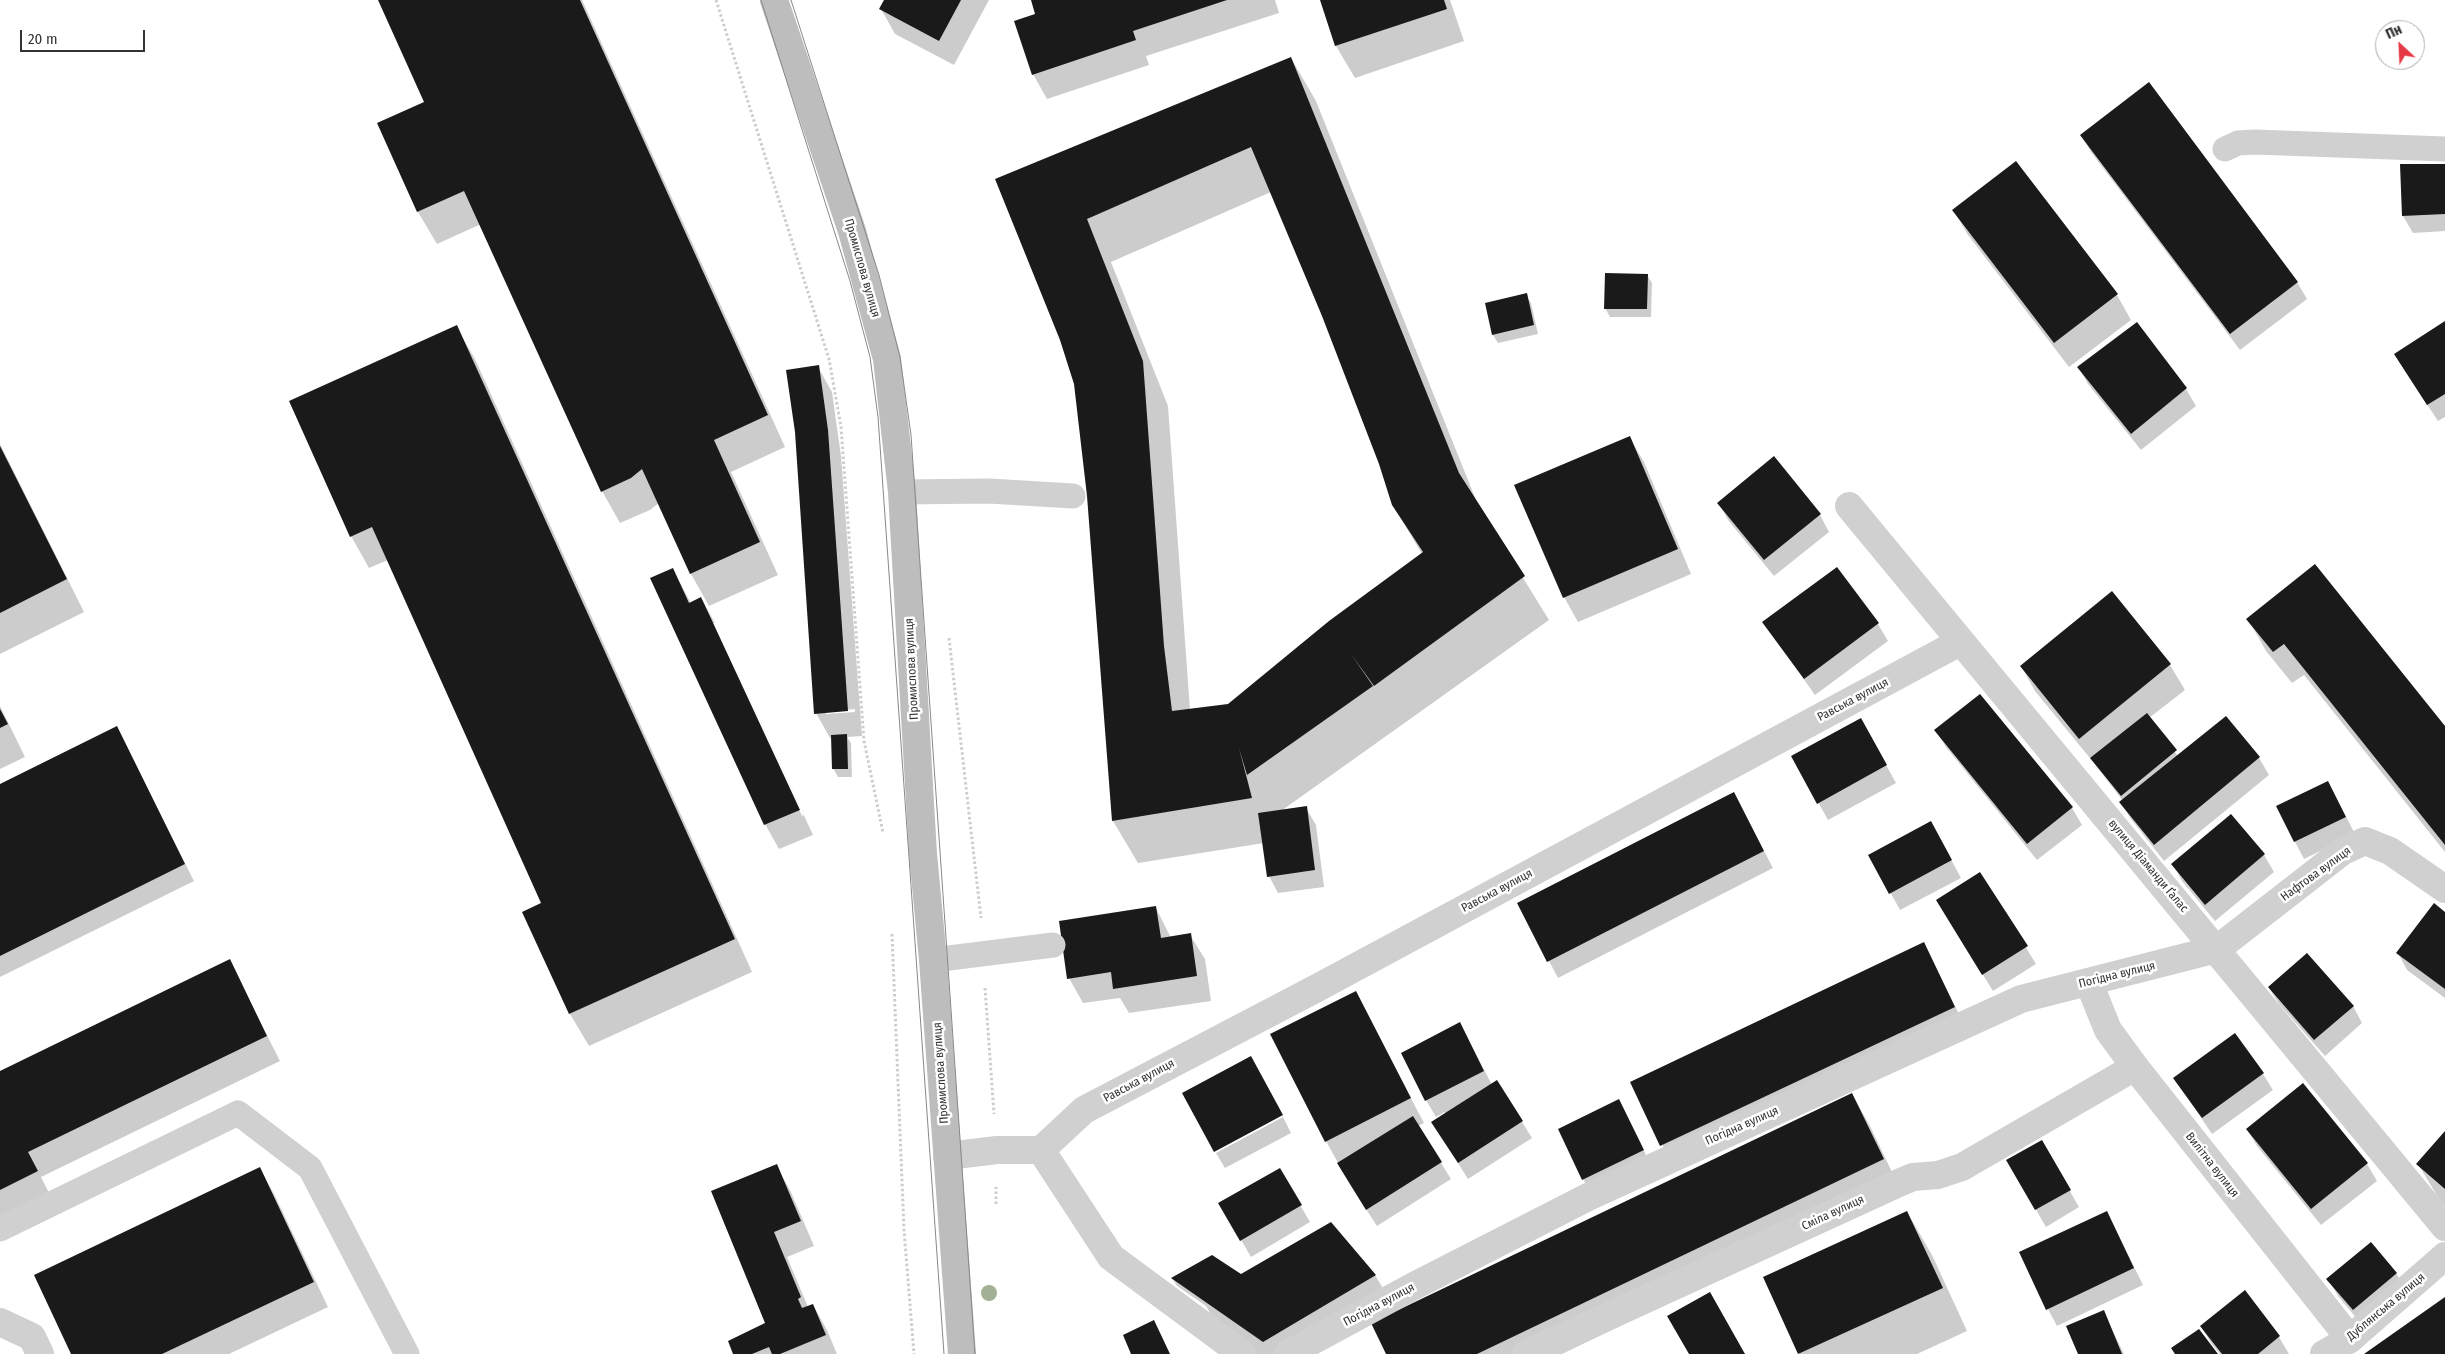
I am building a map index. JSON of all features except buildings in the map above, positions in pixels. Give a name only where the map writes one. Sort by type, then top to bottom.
[{"type":"main road","name":"Промислова вулиця","points":[[774,0],[852,231],[887,359],[902,492],[923,854],[933,960],[962,1354]]},
{"type":"street","name":"вулиця Діаманди Ґалас","points":[[1849,506],[2445,1227]]},
{"type":"street","name":"Равська вулиця","points":[[1041,1150],[1084,1110],[1317,988],[1960,642]]},
{"type":"street","name":"Нафтова вулиця","points":[[2217,950],[2343,852],[2365,840],[2390,851],[2445,889]]},
{"type":"street","name":"Погідна вулиця","points":[[1288,1354],[1412,1287],[1588,1197],[2021,1000],[2217,950]]},
{"type":"street","name":"Вилітна вулиця","points":[[2089,982],[2108,1030],[2135,1067],[2350,1339]]},
{"type":"street","name":"Сміла вулиця","points":[[1526,1354],[1901,1182],[1913,1178],[1938,1175],[1962,1167],[2135,1067]]},
{"type":"street","points":[[947,1156],[997,1150],[1041,1150],[1111,1257],[1242,1354]]},
{"type":"street","name":"Дублянська вулиця","points":[[2324,1354],[2350,1339],[2445,1256]]},
{"type":"street","points":[[0,1322],[32,1337],[40,1354]]},
{"type":"lane","points":[[2225,149],[2238,143],[2255,142],[2445,149]]},
{"type":"lane","points":[[902,492],[989,491],[1073,496]]},
{"type":"lane","points":[[933,960],[1053,945]]},
{"type":"lane","points":[[0,1229],[238,1113],[310,1168],[407,1354]]},
{"type":"path","points":[[716,0],[829,359],[841,427],[864,742],[884,838]]},
{"type":"path","points":[[948,632],[981,918]]},
{"type":"path","points":[[891,926],[904,1230],[914,1354]]},
{"type":"path","points":[[984,980],[995,1120]]},
{"type":"tram line","points":[[761,0],[850,281],[870,357],[878,417],[944,1354]]},
{"type":"tram line","points":[[791,0],[879,275],[900,357],[911,435],[975,1354]]}]
